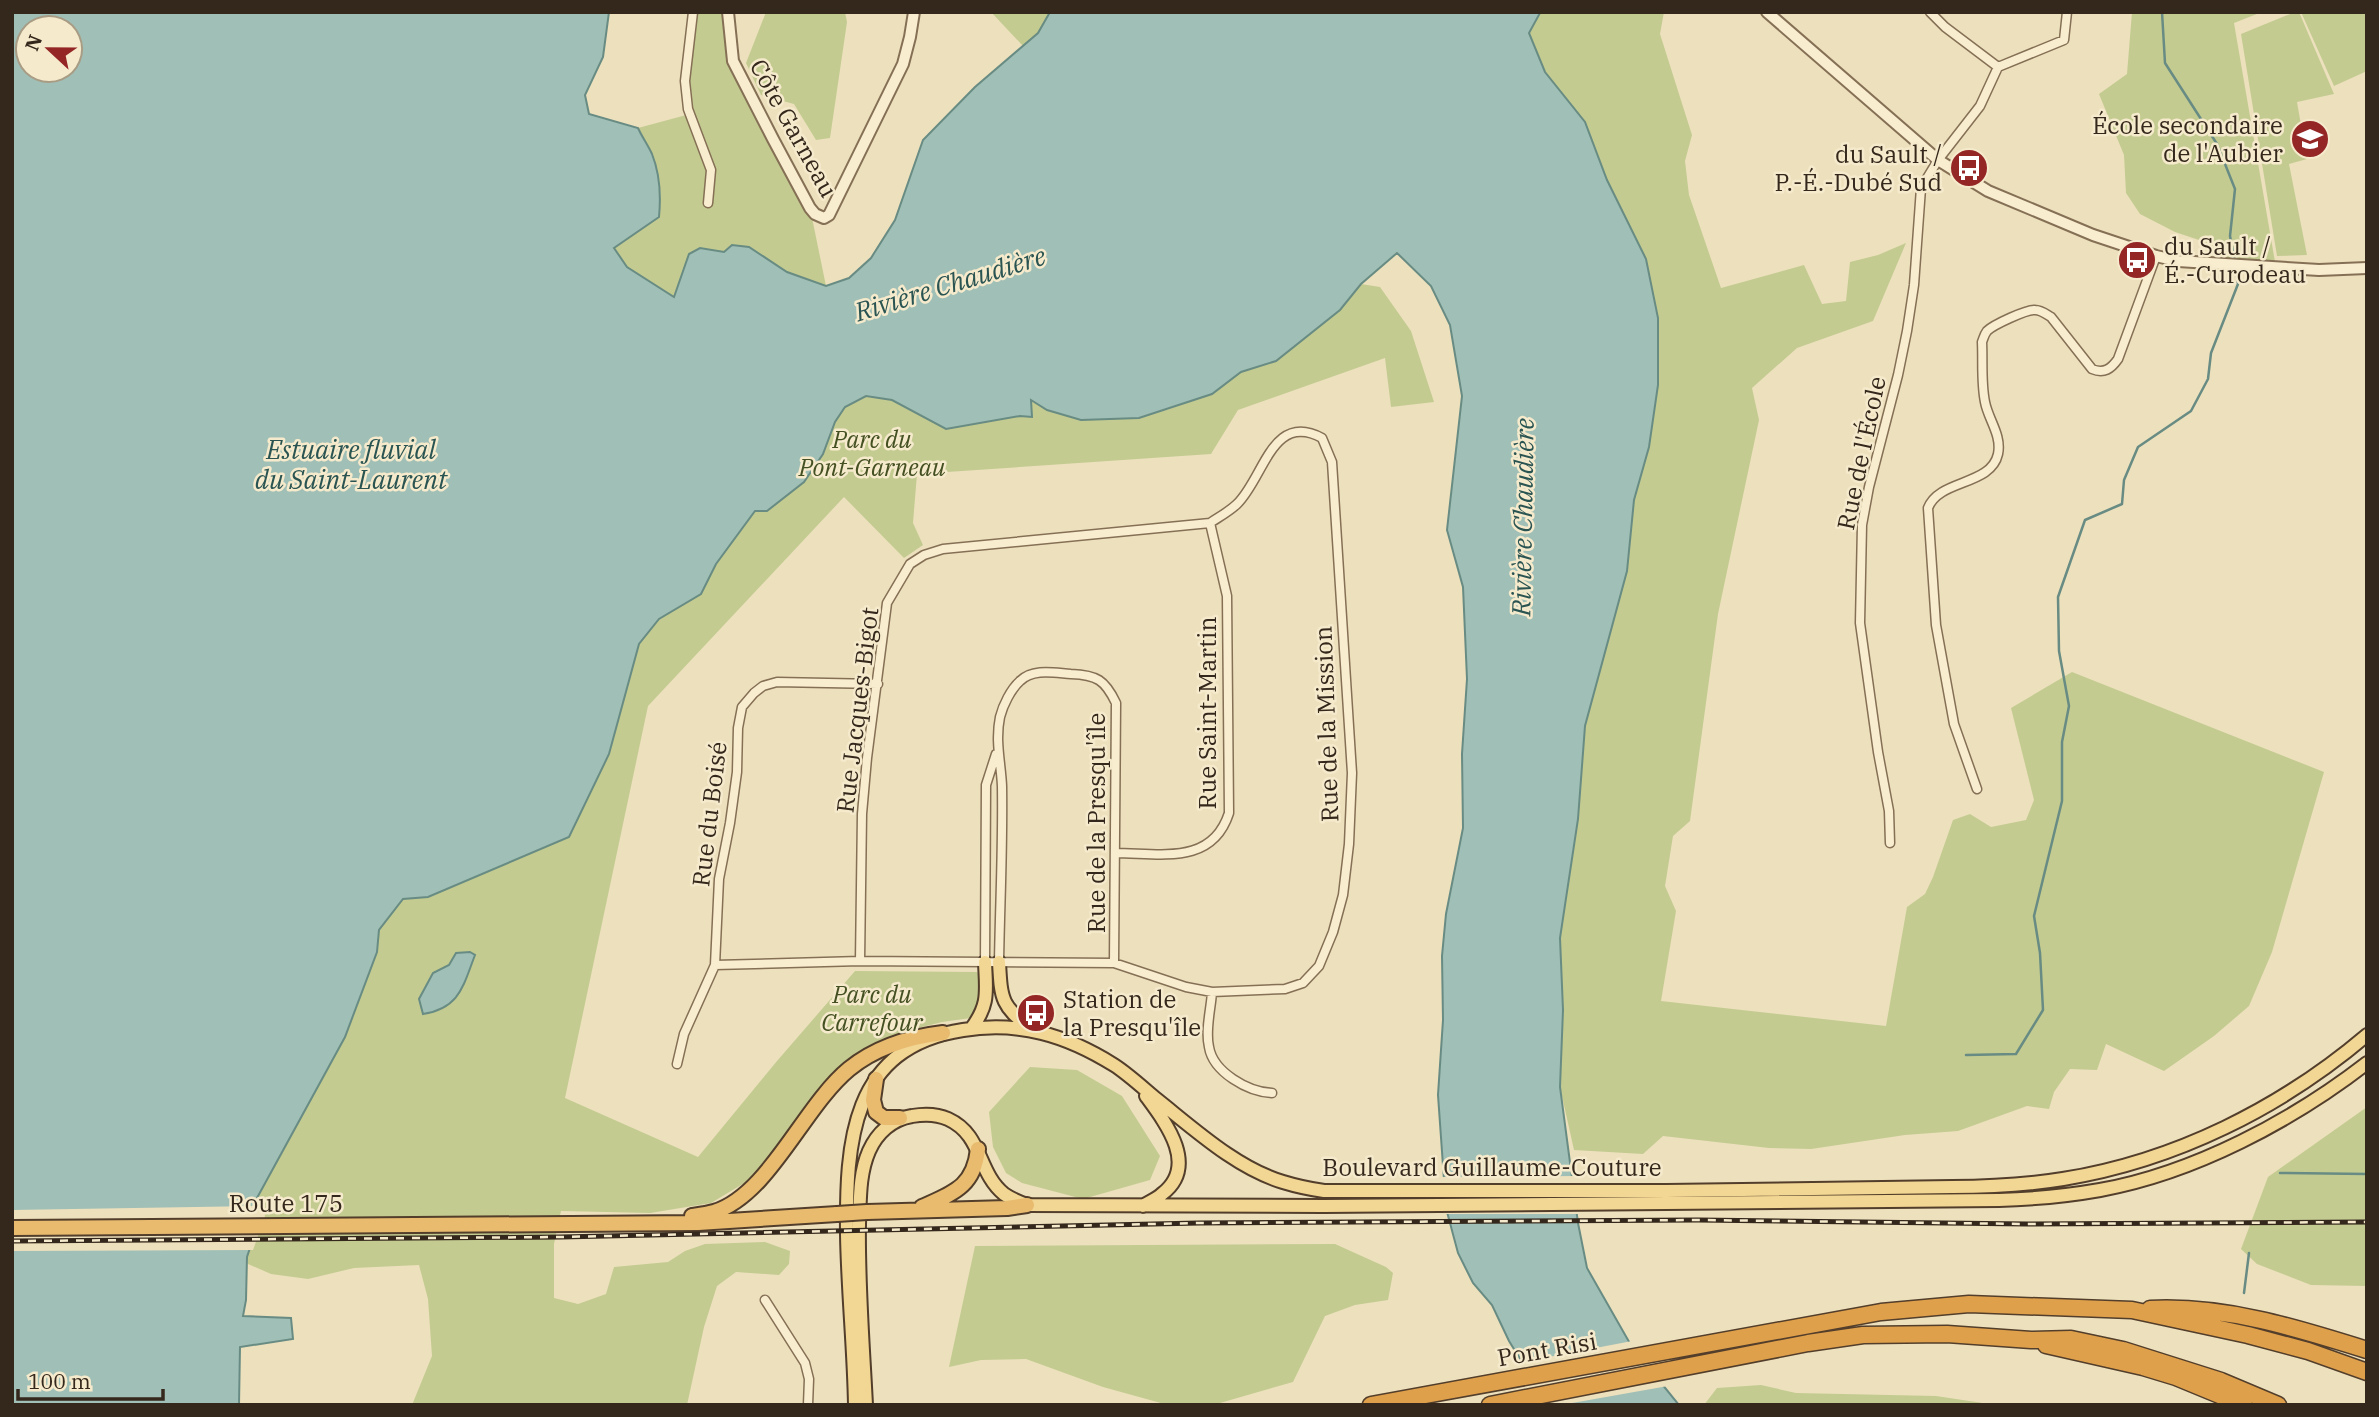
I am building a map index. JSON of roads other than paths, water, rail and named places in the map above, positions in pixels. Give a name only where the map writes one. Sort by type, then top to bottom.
[{"type":"highway","name":"Boulevard Guillaume-Couture","points":[[657,1223],[715,1212],[733,1203],[754,1187],[814,1106],[849,1070],[896,1042],[915,1036],[943,1033]]},
{"type":"highway","points":[[876,1079],[873,1100],[876,1112],[884,1118],[900,1118]]},
{"type":"highway","points":[[914,1210],[958,1190],[968,1180],[976,1164],[978,1149]]},
{"type":"highway","name":"Boulevard Guillaume-Couture","points":[[561,1226],[698,1223],[1027,1205]]},
{"type":"highway","name":"Route 175","points":[[12,1227],[561,1226]]},
{"type":"highway","name":"Pont Risi","points":[[1371,1405],[1881,1312],[1969,1304],[2132,1310]]},
{"type":"highway","points":[[2132,1310],[2181,1307],[2235,1315],[2311,1332],[2367,1350]]},
{"type":"highway","points":[[2132,1310],[2260,1338],[2308,1351],[2367,1372]]},
{"type":"highway","name":"Pont Risi","points":[[1490,1405],[1739,1356],[1863,1335],[1947,1334],[2031,1340]]},
{"type":"highway","points":[[2031,1340],[2071,1339],[2133,1353],[2221,1381],[2278,1405]]},
{"type":"highway","points":[[2031,1340],[2154,1370],[2244,1405]]},
{"type":"main road","points":[[971,1029],[983,1013],[992,962]]},
{"type":"main road","points":[[992,962],[1001,997],[1008,1010],[1033,1030]]},
{"type":"main road","name":"Boulevard Guillaume-Couture","points":[[943,1033],[971,1029],[1033,1030],[1089,1051],[1116,1066],[1210,1142],[1234,1157],[1280,1181],[1324,1191],[1666,1198],[2042,1198],[2101,1190],[2217,1153],[2294,1112],[2343,1082],[2367,1063]]},
{"type":"main road","points":[[855,1405],[847,1179],[855,1122],[876,1079],[897,1055],[943,1033]]},
{"type":"main road","name":"Boulevard Guillaume-Couture","points":[[1027,1205],[1324,1206],[1666,1198],[2038,1183],[2130,1164],[2173,1149],[2244,1118],[2326,1066],[2367,1035]]},
{"type":"main road","points":[[1138,1084],[1175,1140],[1180,1159],[1180,1167],[1171,1185],[1163,1194],[1142,1206]]},
{"type":"main road","points":[[866,1405],[859,1249],[860,1190],[869,1150],[885,1128],[900,1118],[923,1114],[947,1118],[964,1128],[997,1187],[1027,1205]]},
{"type":"street","points":[[693,12],[685,81],[688,109],[711,170],[708,203]]},
{"type":"street","name":"Côte Garneau","points":[[728,12],[733,61],[810,208],[824,218],[829,215],[903,64],[911,37],[914,12]]},
{"type":"street","points":[[1767,12],[1938,160],[1988,191],[2093,235],[2178,261],[2319,270],[2367,268]]},
{"type":"street","points":[[1930,12],[1945,27],[1998,67],[2064,40],[2067,12]]},
{"type":"street","name":"Rue de l'École","points":[[1890,843],[1889,811],[1860,622],[1861,525],[1905,342],[1914,285],[1921,188],[1938,160],[1980,106],[1998,67]]},
{"type":"street","points":[[1977,789],[1954,724],[1946,686],[1936,625],[1928,508],[1936,496],[1983,473],[1997,458],[1998,438],[1984,399],[1984,335],[1989,330],[2034,309],[2051,317],[2092,369],[2099,372],[2108,370],[2118,359],[2156,256]]},
{"type":"street","name":"Rue de la Mission","points":[[715,965],[860,961],[1114,963],[1186,987],[1212,992],[1285,989],[1303,983],[1319,966],[1333,932],[1343,895],[1349,844],[1352,773],[1332,463],[1322,438],[1310,432],[1293,432],[1282,438],[1272,449],[1238,503],[1210,523]]},
{"type":"street","name":"Rue Jacques-Bigot","points":[[860,961],[862,814],[866,758],[887,603],[910,565],[924,555],[943,549],[1210,523]]},
{"type":"street","name":"Rue Saint-Martin","points":[[1115,853],[1171,854],[1208,846],[1224,827],[1229,813],[1227,596],[1210,523]]},
{"type":"street","name":"Rue de la Presqu'île","points":[[992,962],[986,785],[997,751],[1000,716],[1009,695],[1021,679],[1036,673],[1097,678],[1107,685],[1116,703],[1114,963]]},
{"type":"street","name":"Rue du Boisé","points":[[677,1064],[684,1034],[715,965],[719,879],[734,798],[738,728],[742,707],[763,686],[777,682],[878,684]]},
{"type":"street","name":"Rue de la Presqu'île","points":[[992,962],[1002,784],[997,751]]},
{"type":"street","points":[[1212,992],[1208,1041],[1209,1051],[1216,1063],[1241,1084],[1264,1093],[1272,1093]]},
{"type":"street","points":[[765,1300],[804,1363],[809,1379],[808,1405]]},
{"type":"water","name":"Estuaire fluvial du Saint-Laurent","points":[[12,12],[609,12],[603,57],[585,95],[589,114],[638,128],[655,162],[660,193],[659,217],[614,248],[627,267],[674,297],[689,254],[700,248],[724,252],[732,245],[749,247],[787,272],[826,286],[849,278],[871,258],[895,220],[923,140],[975,87],[1038,33],[1050,12],[1539,12],[1529,33],[1545,72],[1585,122],[1607,180],[1646,259],[1658,318],[1658,385],[1649,447],[1634,500],[1627,571],[1585,726],[1578,819],[1560,938],[1563,1010],[1560,1087],[1578,1223],[1587,1268],[1632,1347],[1679,1405],[1565,1405],[1527,1370],[1492,1305],[1473,1283],[1458,1253],[1446,1208],[1438,1095],[1443,1020],[1442,956],[1446,914],[1463,828],[1462,754],[1467,679],[1463,587],[1447,530],[1462,396],[1450,325],[1431,286],[1397,253],[1361,284],[1340,310],[1276,361],[1241,372],[1212,394],[1139,418],[1081,420],[1047,410],[1031,400],[1032,417],[1020,416],[946,429],[892,400],[866,396],[845,407],[835,422],[823,454],[804,482],[767,511],[755,511],[716,564],[701,594],[659,619],[639,644],[609,754],[569,837],[428,897],[403,899],[379,930],[377,952],[345,1037],[257,1198],[261,1215],[247,1257],[243,1316],[291,1318],[293,1339],[240,1347],[239,1405],[12,1405]]},
{"type":"water","points":[[470,952],[475,955],[463,986],[453,1001],[445,1007],[423,1014],[419,999],[433,973],[449,965],[456,953]]},
{"type":"waterway","points":[[2162,12],[2165,63],[2217,144],[2235,189],[2230,236],[2235,262]]},
{"type":"waterway","points":[[1966,1055],[2016,1054],[2043,1010],[2040,953],[2034,916],[2062,801],[2062,742],[2069,706],[2059,651],[2058,597],[2085,520],[2122,504],[2124,480],[2138,447],[2191,411],[2208,379],[2211,353],[2238,284],[2236,269]]},
{"type":"waterway","points":[[2280,1173],[2367,1174]]},
{"type":"waterway","points":[[2244,1293],[2249,1253]]},
{"type":"railway","points":[[12,1241],[561,1237],[1199,1223],[1698,1220],[2027,1224],[2367,1222]]},
{"type":"place","name":"École secondaire de l'Aubier","points":[[2310,139]]},
{"type":"place","name":"du Sault / P.-É.-Dubé Sud","points":[[1969,168]]},
{"type":"place","name":"du Sault / É.-Curodeau","points":[[2137,260]]},
{"type":"place","name":"Station de la Presqu'île","points":[[1036,1013]]},
{"type":"water label","name":"Rivière Chaudière","points":[[950,283]]},
{"type":"water label","name":"Rivière Chaudière","points":[[1522,517]]},
{"type":"park label","name":"Parc du Pont-Garneau","points":[[872,453]]},
{"type":"park label","name":"Parc du Carrefour","points":[[872,1008]]}]
